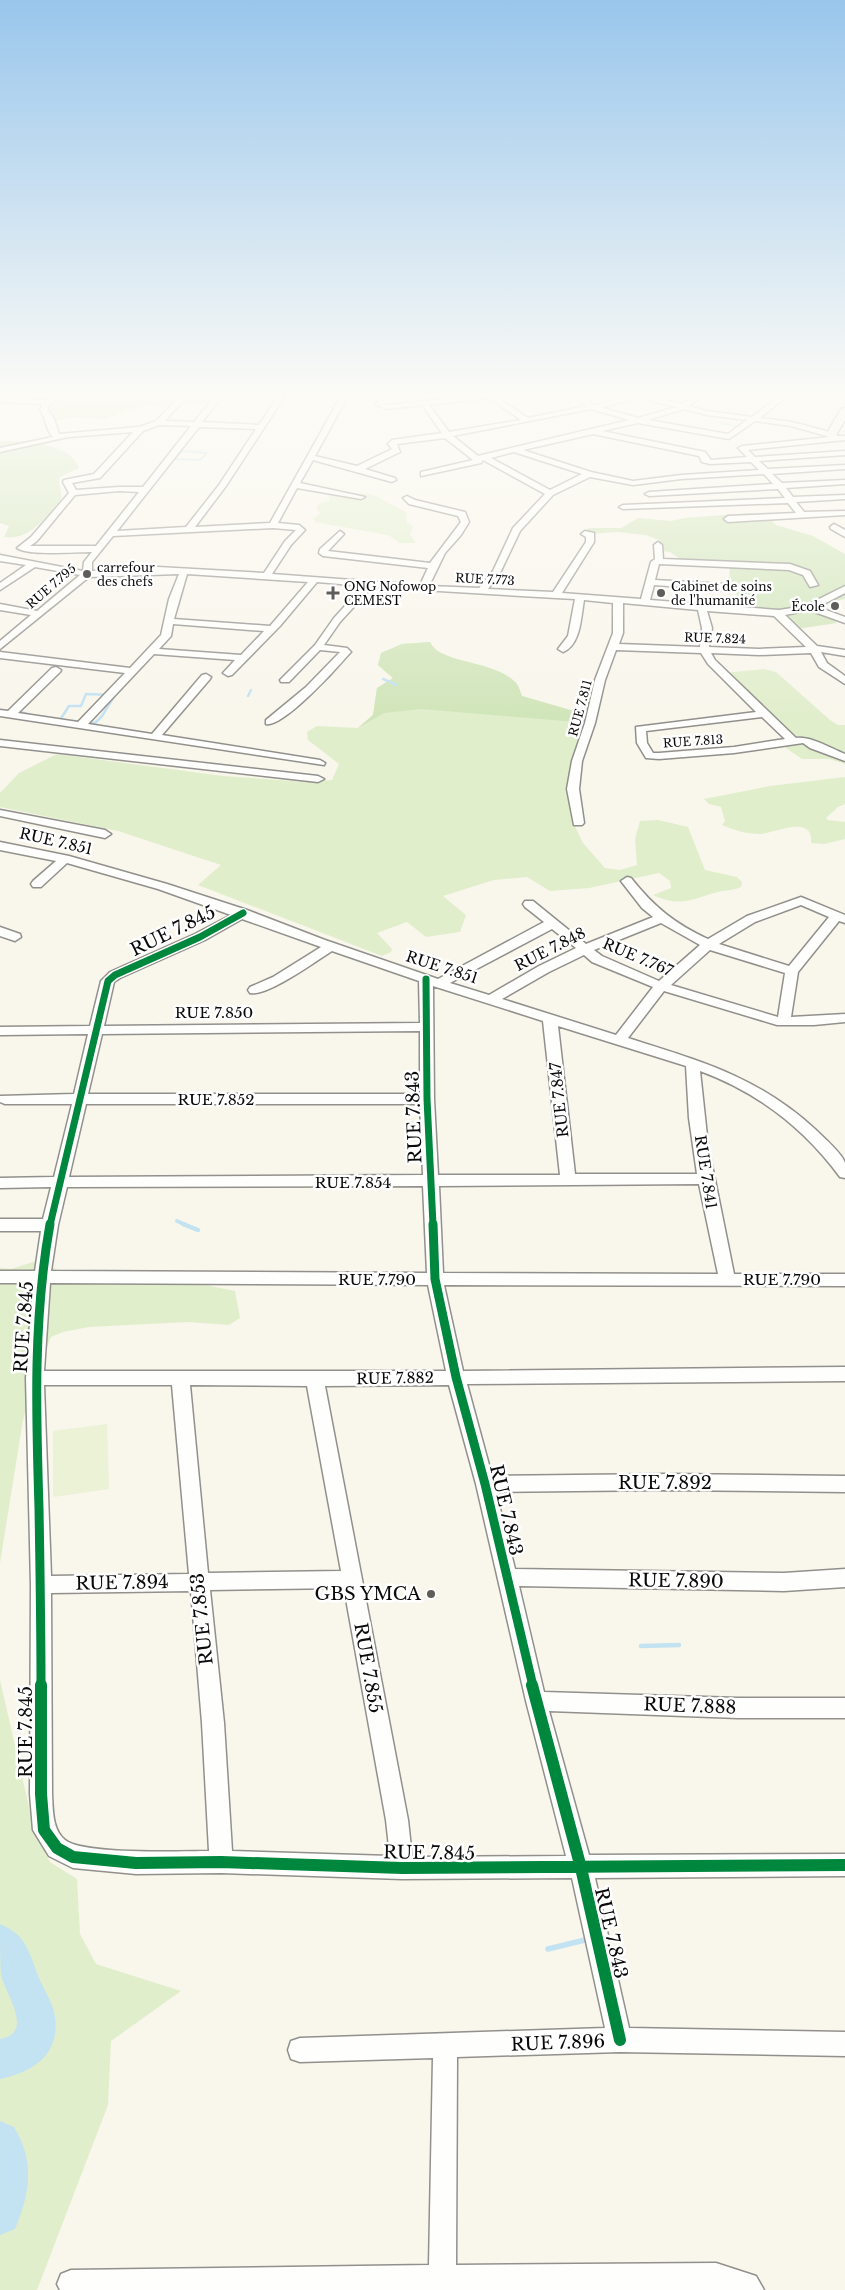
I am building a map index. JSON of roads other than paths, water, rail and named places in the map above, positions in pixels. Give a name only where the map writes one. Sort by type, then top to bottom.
[{"type":"street","points":[[0,558],[21,548],[34,539],[65,503]]},
{"type":"street","name":"RUE 7.795","points":[[0,646],[87,574],[88,562],[100,550],[136,503]]},
{"type":"street","points":[[188,531],[209,503]]},
{"type":"street","points":[[273,525],[285,503]]},
{"type":"street","points":[[416,503],[462,514],[464,525],[458,535],[446,545],[433,566],[424,588]]},
{"type":"street","points":[[481,592],[497,571],[516,530],[541,503]]},
{"type":"street","points":[[623,506],[730,503]]},
{"type":"street","points":[[794,503],[804,516]]},
{"type":"street","points":[[728,519],[845,513]]},
{"type":"street","points":[[112,534],[273,525],[296,527],[301,530],[288,543],[267,575]]},
{"type":"street","points":[[834,527],[845,534]]},
{"type":"street","points":[[340,534],[323,553],[433,566]]},
{"type":"street","points":[[556,595],[590,542],[591,535],[585,534]]},
{"type":"street","points":[[644,604],[656,562],[659,561],[658,545]]},
{"type":"street","points":[[21,548],[100,550]]},
{"type":"street","name":"RUE 7.773","points":[[0,558],[87,574],[184,570],[481,592],[556,595],[618,602],[777,613],[811,608],[845,589]]},
{"type":"street","points":[[659,561],[790,567],[806,573],[813,585]]},
{"type":"street","points":[[0,586],[35,564]]},
{"type":"street","points":[[80,726],[166,636],[174,599],[184,570]]},
{"type":"street","points":[[228,673],[272,629],[315,579]]},
{"type":"street","points":[[651,582],[723,587]]},
{"type":"street","points":[[285,680],[318,648],[337,620],[370,584]]},
{"type":"street","points":[[563,649],[575,628],[580,598]]},
{"type":"street","name":"RUE 7.811","points":[[578,823],[573,789],[577,761],[590,723],[600,680],[618,633],[618,602]]},
{"type":"street","points":[[0,607],[39,614]]},
{"type":"street","points":[[702,608],[707,628],[704,650],[711,662],[793,741],[806,740],[814,746],[845,758]]},
{"type":"street","points":[[811,608],[845,620]]},
{"type":"street","points":[[777,613],[815,650],[823,665],[845,681]]},
{"type":"street","points":[[170,622],[272,629]]},
{"type":"street","points":[[0,634],[11,637]]},
{"type":"street","name":"RUE 7.824","points":[[614,647],[704,650],[826,649],[845,653]]},
{"type":"street","points":[[270,722],[298,702],[346,652],[344,650],[318,648]]},
{"type":"street","points":[[152,651],[244,658]]},
{"type":"street","points":[[0,656],[133,671]]},
{"type":"street","points":[[5,714],[56,670]]},
{"type":"street","points":[[155,737],[206,676]]},
{"type":"street","points":[[5,714],[320,763]]},
{"type":"street","name":"RUE 7.813","points":[[764,714],[640,729],[642,743],[650,756],[659,756],[734,750],[793,741]]},
{"type":"street","points":[[0,743],[318,780]]},
{"type":"street","points":[[0,813],[105,834]]},
{"type":"street","name":"RUE 7.851","points":[[0,846],[65,859],[243,913],[433,981],[693,1063],[746,1086],[782,1110],[825,1146],[845,1173]]},
{"type":"street","points":[[37,884],[65,859]]},
{"type":"street","points":[[626,881],[646,905],[672,926],[708,945],[792,971]]},
{"type":"street","points":[[618,1040],[661,986],[708,945],[751,919],[798,901],[841,918],[792,971],[784,1021]]},
{"type":"street","name":"RUE 7.767","points":[[529,904],[584,950],[622,972],[752,1015],[784,1021],[845,1018]]},
{"type":"street","name":"RUE 7.845","points":[[243,913],[200,937],[115,975],[108,981],[50,1225],[42,1277],[35,1378],[40,1585],[41,1794],[44,1830],[56,1848],[73,1857],[136,1862],[221,1862],[402,1868],[845,1865]]},
{"type":"street","name":"RUE 7.848","points":[[491,1000],[544,969],[608,938],[662,918]]},
{"type":"street","points":[[433,981],[552,923]]},
{"type":"street","points":[[0,931],[15,937]]},
{"type":"street","points":[[255,990],[278,980],[332,946]]},
{"type":"street","name":"RUE 7.843","points":[[433,981],[428,1027],[427,1099],[435,1280],[456,1377],[485,1484],[536,1701],[581,1868],[620,2040]]},
{"type":"street","name":"RUE 7.847","points":[[550,1019],[568,1181]]},
{"type":"street","name":"RUE 7.850","points":[[2,1031],[428,1027]]},
{"type":"street","name":"RUE 7.841","points":[[693,1063],[693,1086],[706,1179],[727,1279]]},
{"type":"street","name":"RUE 7.852","points":[[6,1100],[427,1099]]},
{"type":"street","name":"RUE 7.854","points":[[0,1183],[211,1184],[706,1179]]},
{"type":"street","points":[[0,1225],[50,1225]]},
{"type":"street","name":"RUE 7.790","points":[[0,1277],[845,1280]]},
{"type":"street","name":"RUE 7.882","points":[[35,1378],[180,1377],[315,1379],[845,1374]]},
{"type":"street","name":"RUE 7.853","points":[[180,1377],[213,1723],[221,1862]]},
{"type":"street","name":"RUE 7.855","points":[[315,1379],[353,1579],[364,1652],[397,1820],[402,1868]]},
{"type":"street","name":"RUE 7.892","points":[[485,1484],[666,1482],[845,1484]]},
{"type":"street","name":"RUE 7.890","points":[[507,1577],[784,1582],[845,1578]]},
{"type":"street","name":"RUE 7.894","points":[[40,1585],[353,1579]]},
{"type":"street","name":"RUE 7.888","points":[[536,1701],[738,1708],[845,1708]]},
{"type":"street","name":"RUE 7.896","points":[[300,2050],[620,2040],[845,2044]]},
{"type":"street","points":[[442,2279],[444,2047]]},
{"type":"street","points":[[71,2284],[716,2276],[746,2286],[750,2290]]},
{"type":"waterway","points":[[383,679],[397,685]]},
{"type":"waterway","points":[[248,696],[251,690]]},
{"type":"waterway","points":[[60,720],[69,706],[81,706],[86,694],[115,695],[102,716],[95,723],[72,721]]},
{"type":"waterway","points":[[21,712],[33,716]]},
{"type":"waterway","points":[[177,1221],[186,1225]]},
{"type":"waterway","points":[[183,1224],[198,1230]]},
{"type":"waterway","points":[[641,1646],[679,1645]]},
{"type":"waterway","points":[[548,1949],[589,1939]]},
{"type":"waterway","points":[[0,1943],[11,1954],[36,2016],[36,2036],[25,2050],[15,2056],[0,2059]]},
{"type":"waterway","points":[[0,2141],[5,2149],[8,2167],[8,2177],[0,2214]]},
{"type":"place","name":"carrefour des chefs","points":[[87,574]]},
{"type":"place","name":"ONG Nofowop CEMEST","points":[[333,593]]},
{"type":"place","name":"Cabinet de soins de l'humanité","points":[[661,593]]},
{"type":"place","name":"École","points":[[835,606]]},
{"type":"place","name":"GBS YMCA","points":[[431,1594]]}]
